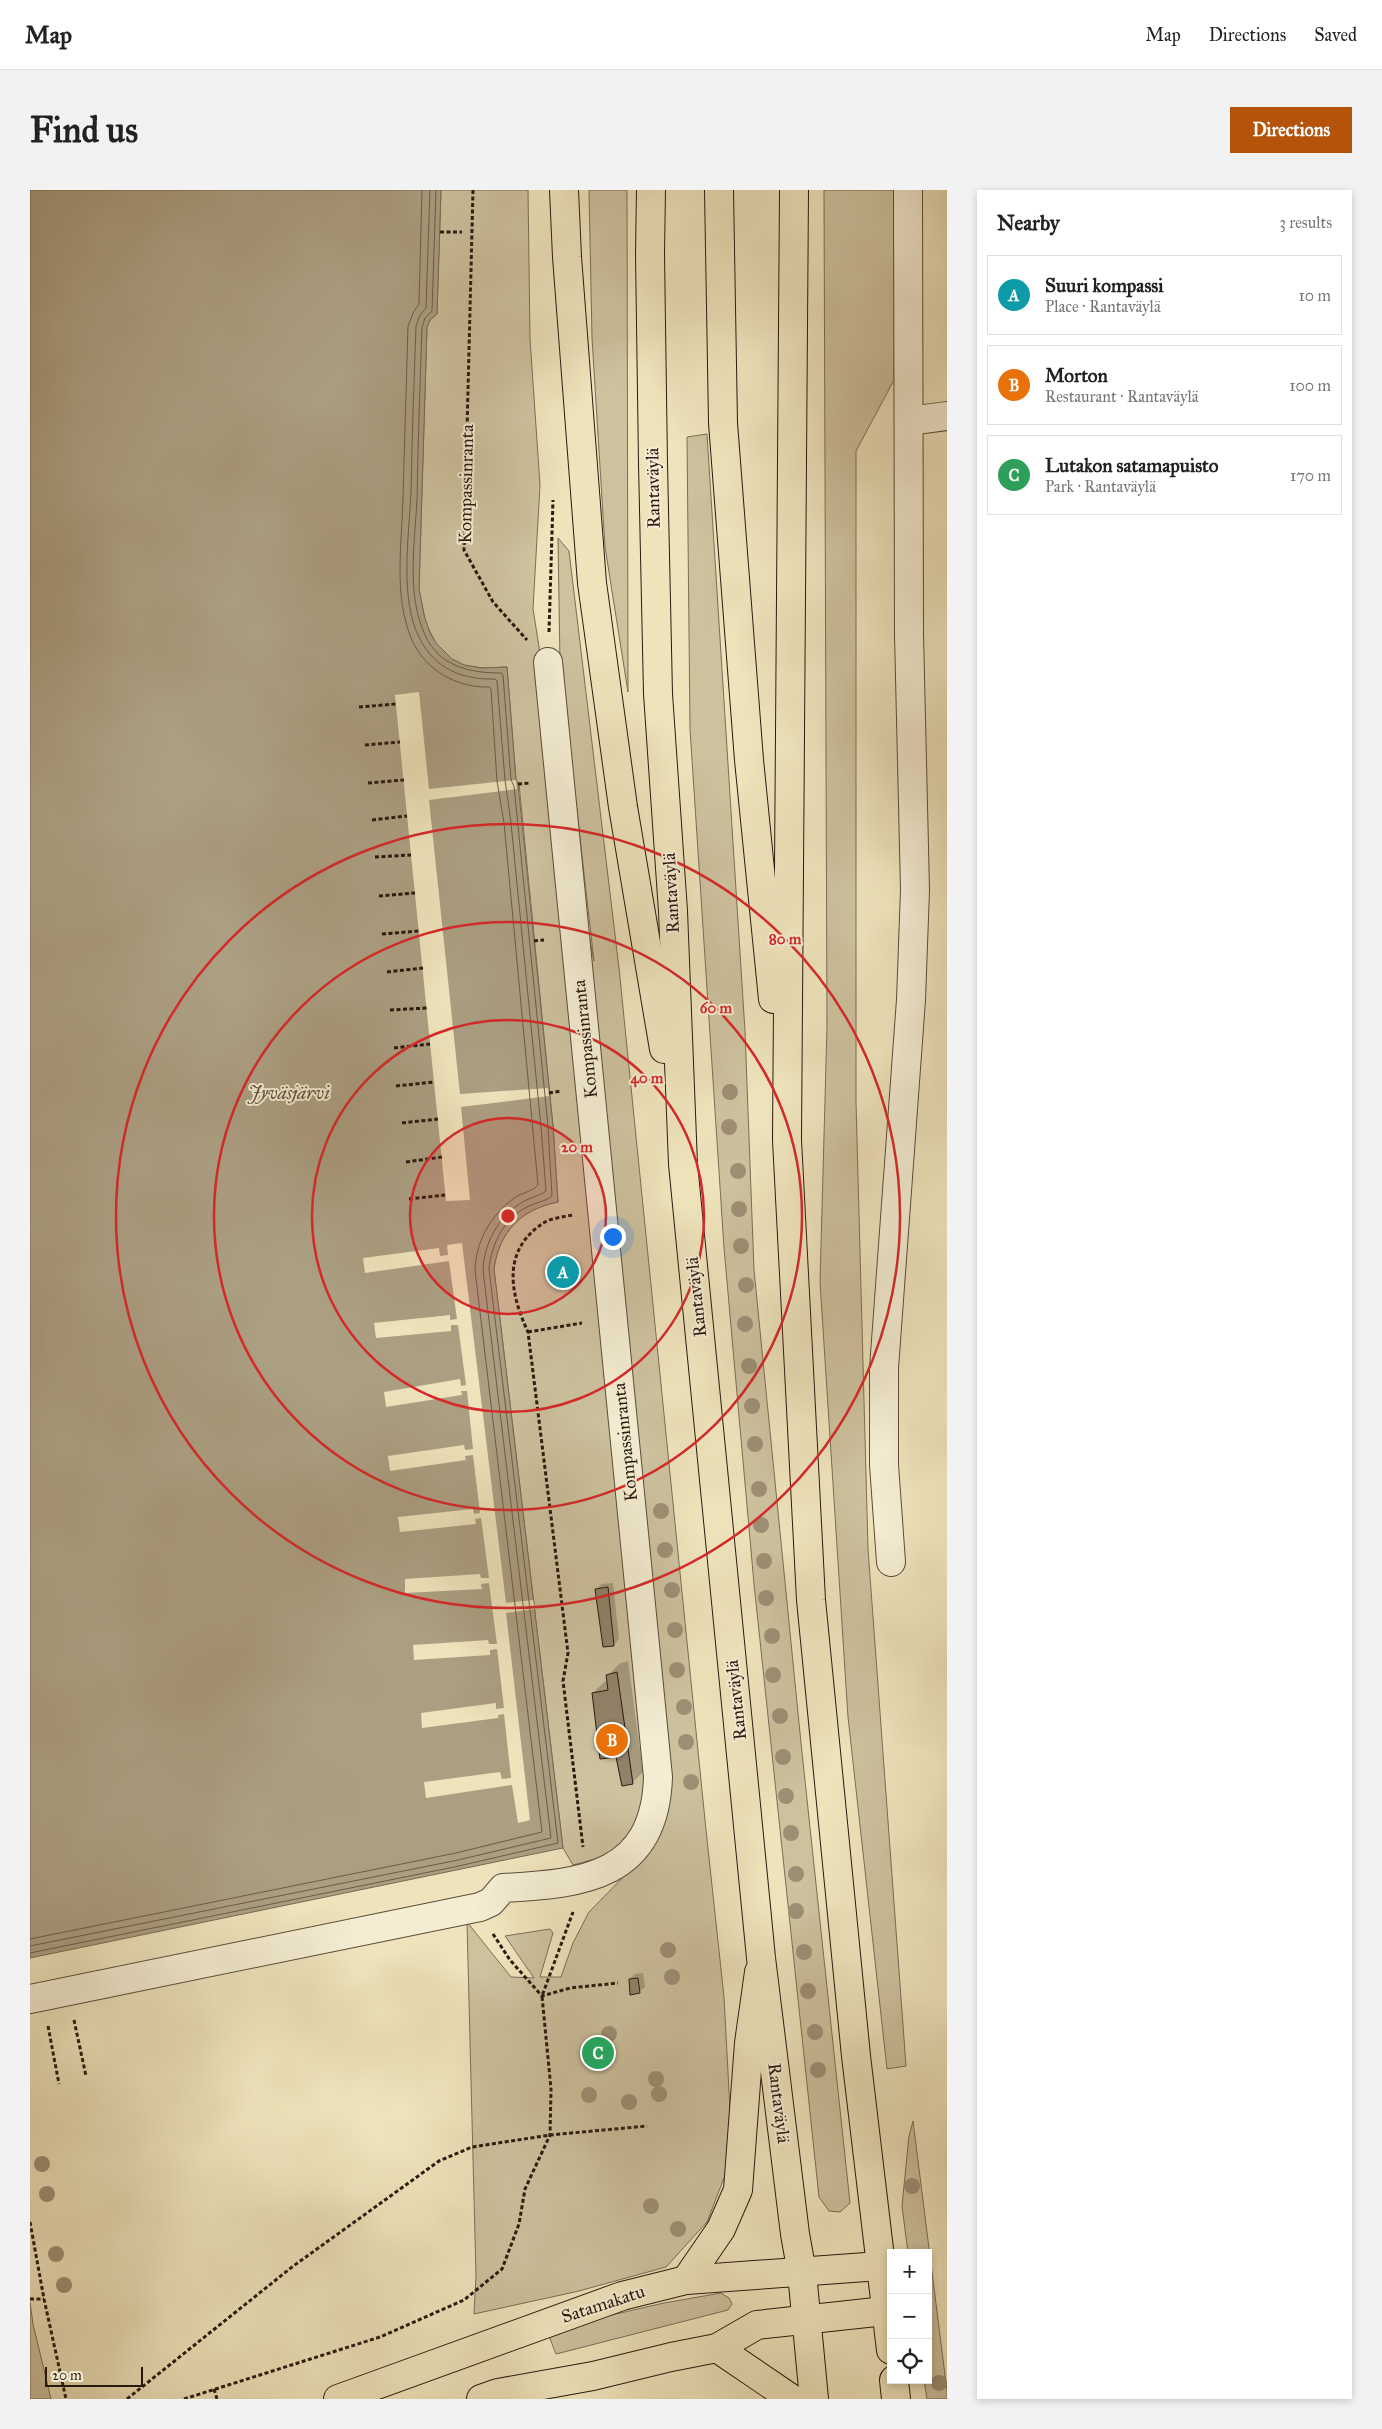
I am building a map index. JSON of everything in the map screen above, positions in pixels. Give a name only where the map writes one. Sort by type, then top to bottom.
[{"type":"main road","points":[[564,190],[567,257],[592,583],[621,798],[683,1164]]},
{"type":"main road","name":"Rantaväylä","points":[[652,190],[650,254],[652,463],[658,694],[673,911],[683,1164],[761,1958],[795,2234],[802,2273],[814,2399]]},
{"type":"main road","points":[[719,190],[723,423],[750,770],[787,1140],[811,1600],[856,2056],[889,2339]]},
{"type":"main road","points":[[787,1140],[794,190]]},
{"type":"main road","points":[[686,2280],[721,2229],[738,2190],[744,2137],[749,2043],[761,1958]]},
{"type":"main road","name":"Satamakatu","points":[[338,2399],[622,2296],[686,2280],[880,2266]]},
{"type":"main road","points":[[482,2399],[498,2393],[593,2376],[717,2348],[757,2325],[885,2311]]},
{"type":"main road","points":[[717,2348],[792,2399]]},
{"type":"main road","points":[[894,2384],[896,2399]]},
{"type":"lane","points":[[891,1562],[884,1465],[884,1368],[911,1000],[915,890],[910,634],[908,190]]},
{"type":"lane","points":[[909,421],[947,416]]},
{"type":"lane","name":"Kompassinranta","points":[[480,1907],[491,1902],[502,1888],[554,1886],[618,1866],[637,1846],[651,1821],[657,1796],[657,1767],[548,662]]},
{"type":"lane","points":[[47,1995],[480,1907]]},
{"type":"path","name":"Kompassinranta","points":[[473,190],[464,550],[494,602],[548,662]]},
{"type":"path","points":[[440,232],[462,232]]},
{"type":"path","points":[[548,662],[553,496]]},
{"type":"path","points":[[359,707],[396,704]]},
{"type":"path","points":[[365,744],[400,742]]},
{"type":"path","points":[[368,783],[404,780]]},
{"type":"path","points":[[372,820],[407,816]]},
{"type":"path","points":[[375,857],[411,855]]},
{"type":"path","points":[[380,896],[415,893]]},
{"type":"path","points":[[382,934],[419,931]]},
{"type":"path","points":[[387,972],[423,968]]},
{"type":"path","points":[[390,1010],[426,1008]]},
{"type":"path","points":[[394,1048],[430,1044]]},
{"type":"path","points":[[396,1086],[434,1082]]},
{"type":"path","points":[[402,1123],[438,1119]]},
{"type":"path","points":[[406,1162],[442,1157]]},
{"type":"path","points":[[409,1199],[445,1195]]},
{"type":"path","points":[[184,2399],[380,2337],[464,2300],[502,2269],[519,2224],[525,2189],[550,2135],[551,2089],[542,1996],[569,1927],[584,1878],[583,1835],[563,1681],[568,1653],[528,1332],[519,1312],[512,1279],[520,1244],[546,1222],[578,1214],[602,1214]]},
{"type":"path","points":[[528,1332],[612,1318]]},
{"type":"path","points":[[480,1907],[482,1918],[510,1960],[542,1996]]},
{"type":"path","points":[[542,1996],[570,1988],[618,1983]]},
{"type":"path","points":[[47,1995],[86,2076]]},
{"type":"path","points":[[47,1995],[59,2084]]},
{"type":"path","points":[[127,2399],[292,2267],[439,2161],[472,2147],[550,2135],[647,2126]]},
{"type":"path","points":[[30,2222],[44,2299],[66,2399]]},
{"type":"path","points":[[30,2299],[44,2299]]},
{"type":"path","points":[[214,2390],[217,2399]]},
{"type":"shaded area","points":[[441,190],[528,190],[530,339],[540,485],[533,609],[566,816],[594,961],[560,663],[558,538],[569,551],[619,968],[724,1997],[731,2129],[729,2165],[707,2222],[666,2267],[579,2291],[474,2314],[476,2276],[467,1922],[511,1977],[534,1978],[505,1936],[550,1929],[553,1933],[540,1977],[561,1977],[573,1943],[589,1912],[639,1861],[617,1853],[573,1865],[563,1848],[494,1269],[501,1244],[514,1224],[533,1210],[558,1202],[553,1126],[519,784],[516,780],[507,667],[482,668],[464,665],[452,659],[436,643],[426,624],[419,589],[427,327],[430,320],[437,314]]},
{"type":"shaded area","points":[[589,190],[627,190],[628,692],[605,547],[592,338]]},
{"type":"shaded area","points":[[824,190],[897,190],[894,380],[856,451],[856,1102],[868,1549],[906,2066],[887,2069],[848,1717],[820,1282],[827,1027]]},
{"type":"shaded area","points":[[707,434],[745,1031],[754,1270],[801,1743],[850,2203],[840,2212],[829,2211],[819,2197],[754,1584],[724,1248],[690,729],[687,437]]},
{"type":"shaded area","points":[[913,2121],[929,2249],[907,2249],[902,2206],[909,2136]]},
{"type":"shaded area","points":[[932,2272],[947,2399],[927,2399],[925,2384],[932,2384]]},
{"type":"shaded area","points":[[721,2293],[729,2298],[732,2304],[728,2310],[556,2354],[549,2336],[607,2316]]},
{"type":"shaded area","points":[[30,2302],[33,2324],[51,2399],[30,2399]]},
{"type":"water","name":"Jyväsjärvi","points":[[30,190],[441,190],[437,314],[430,320],[427,327],[419,589],[430,633],[436,643],[452,659],[464,665],[482,668],[507,667],[516,780],[518,784],[553,1126],[558,1202],[533,1210],[514,1224],[501,1244],[494,1269],[563,1848],[30,1958]]},
{"type":"pier","points":[[419,692],[429,789],[516,780],[517,789],[429,800],[460,1094],[548,1088],[549,1096],[461,1107],[470,1200],[446,1201],[411,855],[395,695]]},
{"type":"pier","points":[[462,1243],[506,1603],[533,1600],[535,1609],[506,1613],[530,1820],[518,1823],[512,1785],[426,1798],[424,1782],[500,1772],[502,1779],[511,1778],[504,1714],[498,1715],[498,1718],[422,1728],[421,1713],[496,1703],[496,1709],[504,1708],[497,1649],[490,1650],[490,1655],[414,1660],[413,1645],[488,1640],[489,1644],[497,1644],[489,1583],[481,1584],[482,1589],[405,1593],[405,1579],[480,1574],[481,1578],[489,1578],[481,1518],[475,1519],[476,1524],[400,1532],[398,1517],[473,1509],[474,1514],[480,1513],[473,1455],[465,1456],[466,1460],[390,1471],[388,1456],[464,1445],[465,1450],[473,1449],[467,1391],[461,1391],[462,1395],[386,1407],[384,1392],[460,1379],[461,1386],[466,1385],[458,1325],[451,1325],[451,1331],[376,1338],[374,1323],[450,1315],[450,1320],[457,1319],[449,1261],[365,1273],[363,1258],[439,1248],[440,1256],[448,1255],[447,1245]]},
{"type":"building","points":[[608,1587],[614,1646],[603,1647],[595,1589]]},
{"type":"building","points":[[617,1672],[633,1784],[622,1786],[616,1757],[600,1759],[592,1693],[608,1690],[606,1675]]},
{"type":"building","points":[[638,1978],[640,1993],[630,1995],[629,1979]]},
{"type":"place","name":"Suuri kompassi","points":[[563,1272]]},
{"type":"place","name":"Morton","points":[[612,1740]]},
{"type":"place","name":"Lutakon satamapuisto","points":[[598,2053]]}]
